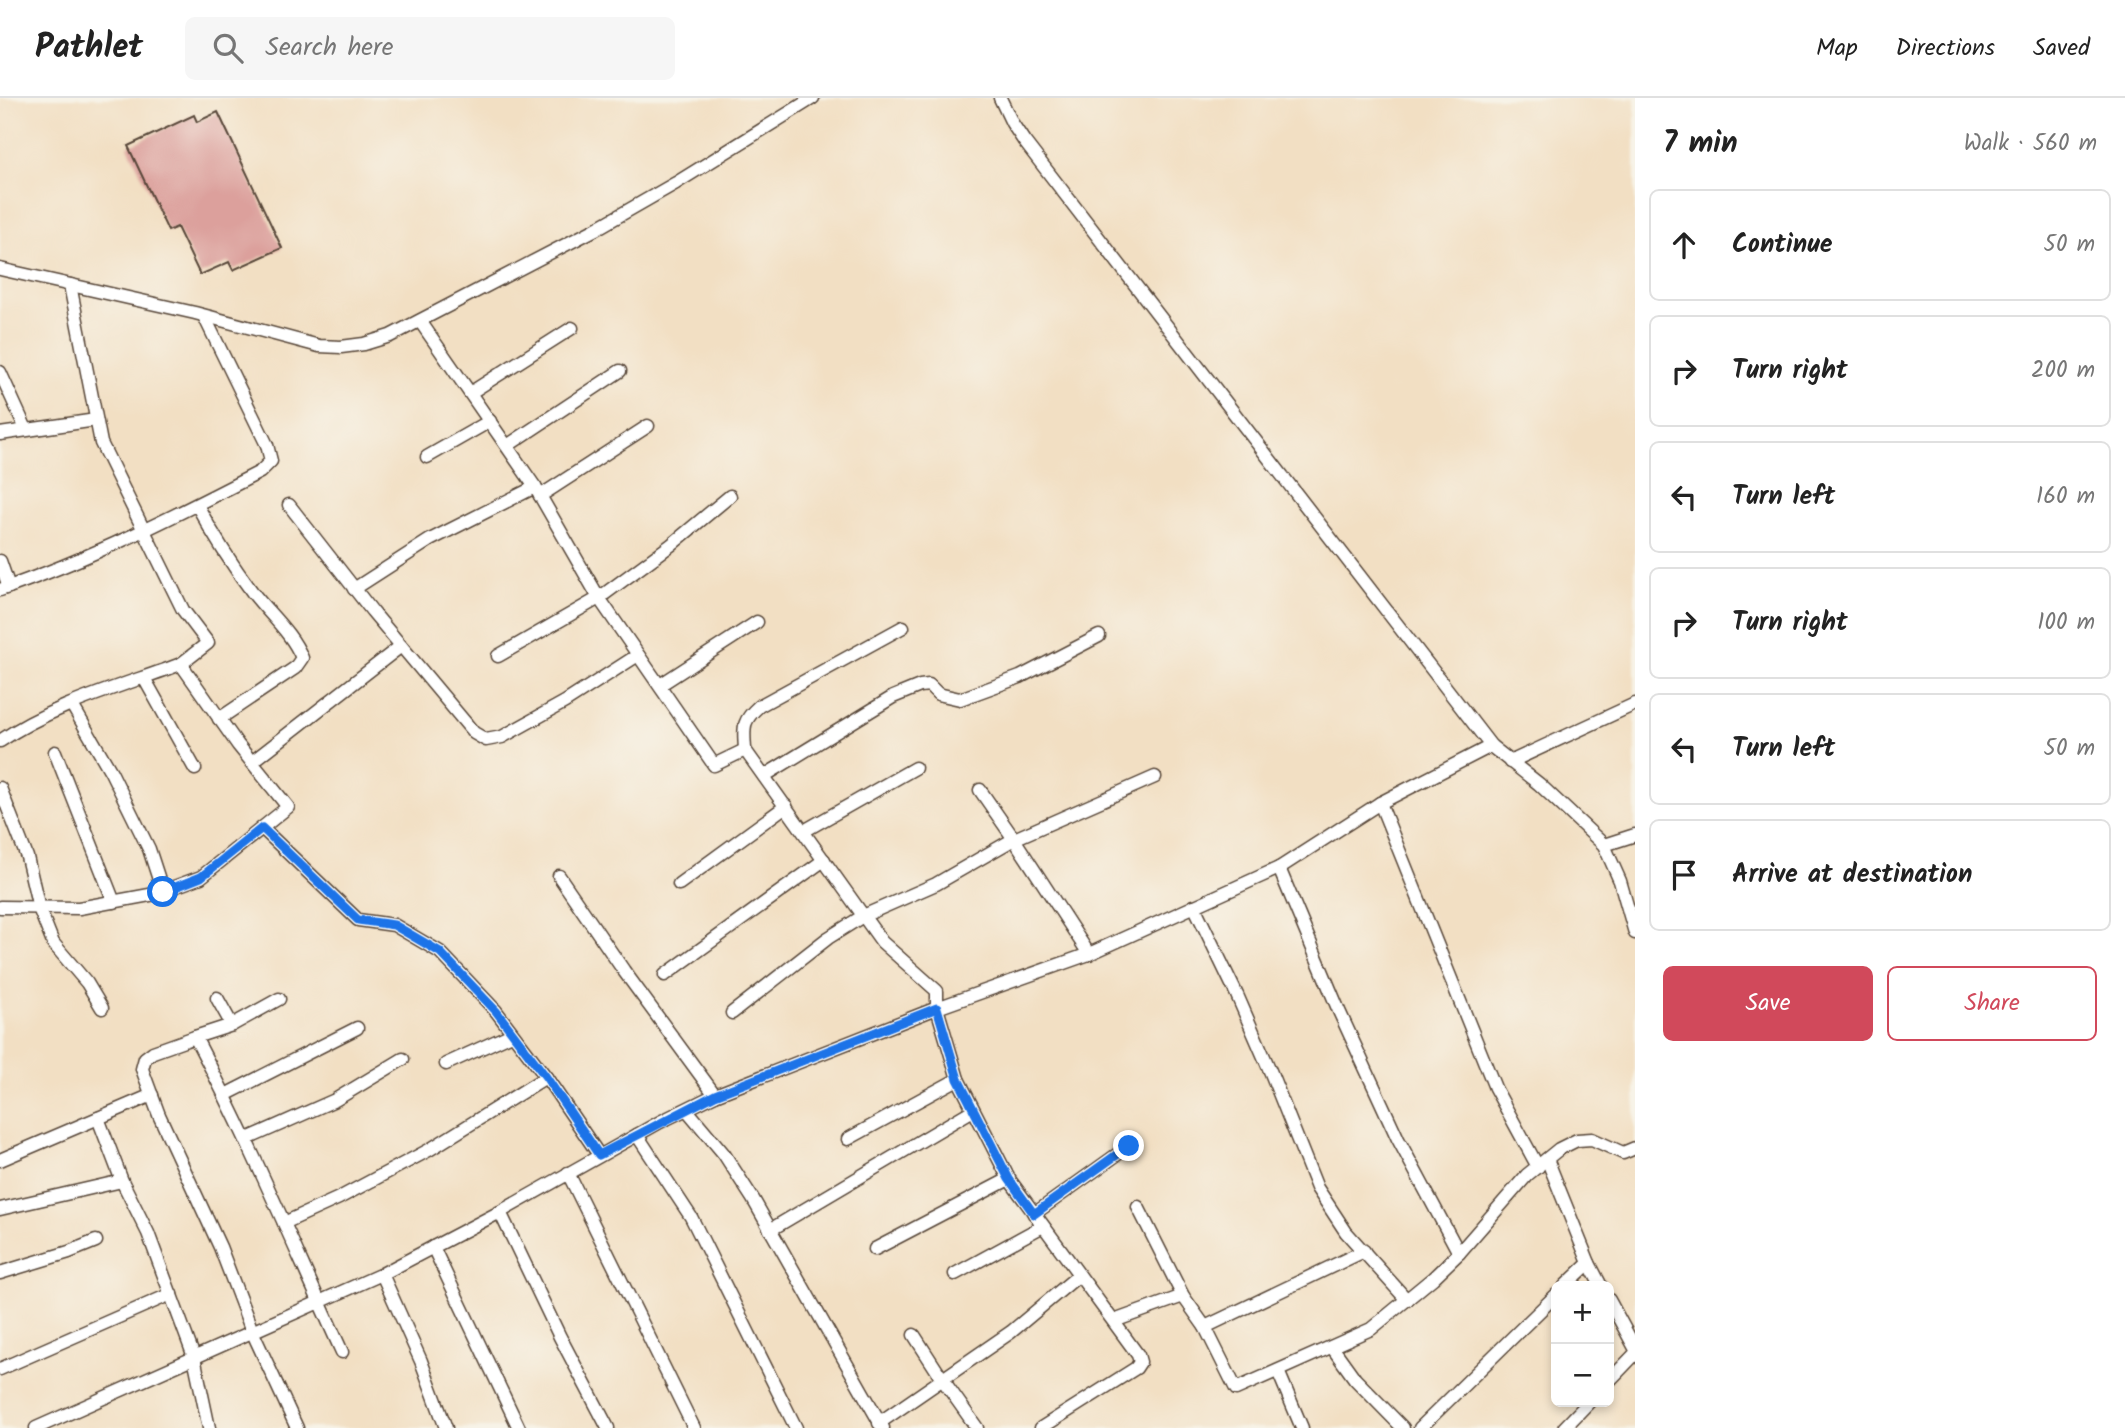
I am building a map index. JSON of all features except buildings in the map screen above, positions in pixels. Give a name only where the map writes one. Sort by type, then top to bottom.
[{"type":"street","points":[[0,269],[204,316],[319,346],[364,344],[390,336],[594,230],[813,98]]},
{"type":"street","points":[[1000,98],[1024,141],[1491,747],[1539,784],[1604,845],[1620,881],[1635,933]]},
{"type":"street","points":[[0,741],[15,731],[72,705],[181,664],[208,643],[183,610],[101,443],[70,285]]},
{"type":"street","points":[[0,561],[5,589],[144,531],[260,472],[271,461],[267,445],[204,316]]},
{"type":"street","points":[[420,321],[538,491],[598,598],[714,765],[745,750]]},
{"type":"street","points":[[470,393],[572,328]]},
{"type":"street","points":[[507,446],[620,371]]},
{"type":"street","points":[[0,372],[26,429]]},
{"type":"street","points":[[0,435],[96,420]]},
{"type":"street","points":[[427,457],[489,421]]},
{"type":"street","points":[[354,589],[430,540],[538,491],[648,426]]},
{"type":"street","points":[[498,656],[598,598],[671,545],[730,496]]},
{"type":"street","points":[[197,505],[214,537],[253,594],[297,646],[302,658],[295,668],[219,719]]},
{"type":"street","points":[[289,505],[401,646],[474,733],[486,740],[502,737],[565,702],[638,655]]},
{"type":"street","points":[[660,685],[757,622]]},
{"type":"street","points":[[904,627],[759,706],[744,723],[745,750],[882,942],[936,991],[937,1008],[958,1079],[1009,1179],[1138,1355],[1140,1362],[1136,1368],[1041,1428]]},
{"type":"street","points":[[764,776],[893,697],[929,685],[938,695],[960,699],[1020,677],[1099,636]]},
{"type":"street","points":[[252,762],[401,646]]},
{"type":"street","points":[[0,907],[79,908],[163,892],[201,877],[288,807],[219,719],[181,664]]},
{"type":"street","points":[[145,678],[195,769]]},
{"type":"street","points":[[1510,762],[1635,704]]},
{"type":"street","points":[[72,705],[111,772],[149,849],[163,892]]},
{"type":"street","points":[[36,1428],[382,1274],[500,1212],[636,1135],[715,1095],[937,1008],[1089,954],[1279,868],[1380,803],[1491,747]]},
{"type":"street","points":[[55,752],[114,902]]},
{"type":"street","points":[[804,831],[915,768]]},
{"type":"street","points":[[732,1013],[828,937],[863,916],[936,884],[1014,839],[1155,777]]},
{"type":"street","points":[[0,788],[27,857],[39,908],[53,943],[87,984],[102,1008]]},
{"type":"street","points":[[980,790],[1089,954]]},
{"type":"street","points":[[1380,803],[1495,1088],[1543,1163],[1598,1281]]},
{"type":"street","points":[[679,884],[786,806]]},
{"type":"street","points":[[262,828],[358,920],[394,925],[440,952],[496,1011],[546,1077],[599,1155]]},
{"type":"street","points":[[1604,845],[1635,835]]},
{"type":"street","points":[[665,975],[824,860]]},
{"type":"street","points":[[1279,868],[1339,1011],[1398,1139],[1459,1253]]},
{"type":"street","points":[[559,876],[624,971],[715,1095]]},
{"type":"street","points":[[1194,906],[1237,995],[1317,1188],[1346,1232],[1407,1300]]},
{"type":"street","points":[[217,998],[232,1024]]},
{"type":"street","points":[[279,999],[232,1024],[153,1052],[145,1058],[142,1069],[220,1247],[252,1331],[297,1428]]},
{"type":"street","points":[[225,1095],[357,1028]]},
{"type":"street","points":[[446,1064],[512,1034]]},
{"type":"street","points":[[195,1037],[247,1139],[342,1352]]},
{"type":"street","points":[[247,1139],[335,1100],[402,1059]]},
{"type":"street","points":[[284,1223],[339,1198],[429,1150],[546,1077]]},
{"type":"street","points":[[848,1139],[958,1079]]},
{"type":"street","points":[[0,1160],[152,1095]]},
{"type":"street","points":[[687,1110],[724,1154],[753,1199],[881,1425],[1011,1332],[1079,1275]]},
{"type":"street","points":[[770,1230],[973,1110]]},
{"type":"street","points":[[98,1118],[122,1181],[148,1233],[194,1357],[209,1428]]},
{"type":"street","points":[[636,1135],[691,1217],[796,1428]]},
{"type":"street","points":[[1138,1207],[1183,1296],[1205,1327],[1236,1389],[1371,1329],[1459,1253],[1527,1175],[1559,1149],[1577,1140],[1592,1139],[1623,1153],[1635,1148]]},
{"type":"street","points":[[1034,1214],[1129,1146]]},
{"type":"street","points":[[568,1174],[694,1428]]},
{"type":"street","points":[[875,1249],[1009,1179]]},
{"type":"street","points":[[0,1209],[122,1181]]},
{"type":"street","points":[[500,1212],[559,1337],[608,1428]]},
{"type":"street","points":[[955,1274],[1043,1226]]},
{"type":"street","points":[[0,1273],[96,1241]]},
{"type":"street","points":[[433,1247],[519,1428]]},
{"type":"street","points":[[1205,1327],[1364,1251]]},
{"type":"street","points":[[1570,1281],[1589,1263]]},
{"type":"street","points":[[382,1274],[422,1361],[446,1428]]},
{"type":"street","points":[[0,1369],[171,1294]]},
{"type":"street","points":[[1114,1321],[1183,1296]]},
{"type":"street","points":[[1420,1428],[1551,1300]]},
{"type":"street","points":[[1614,1309],[1635,1348]]},
{"type":"street","points":[[914,1335],[977,1428]]},
{"type":"street","points":[[1332,1347],[1355,1379],[1403,1428]]},
{"type":"street","points":[[1614,1376],[1635,1354]]},
{"type":"street","points":[[1278,1371],[1302,1428]]},
{"type":"street","points":[[1564,1428],[1584,1407]]},
{"type":"route","points":[[163,892],[201,877],[262,828],[358,920],[394,925],[440,952],[496,1011],[546,1077],[599,1155],[715,1095],[937,1008],[958,1079],[1009,1179],[1034,1214],[1129,1146]]}]
